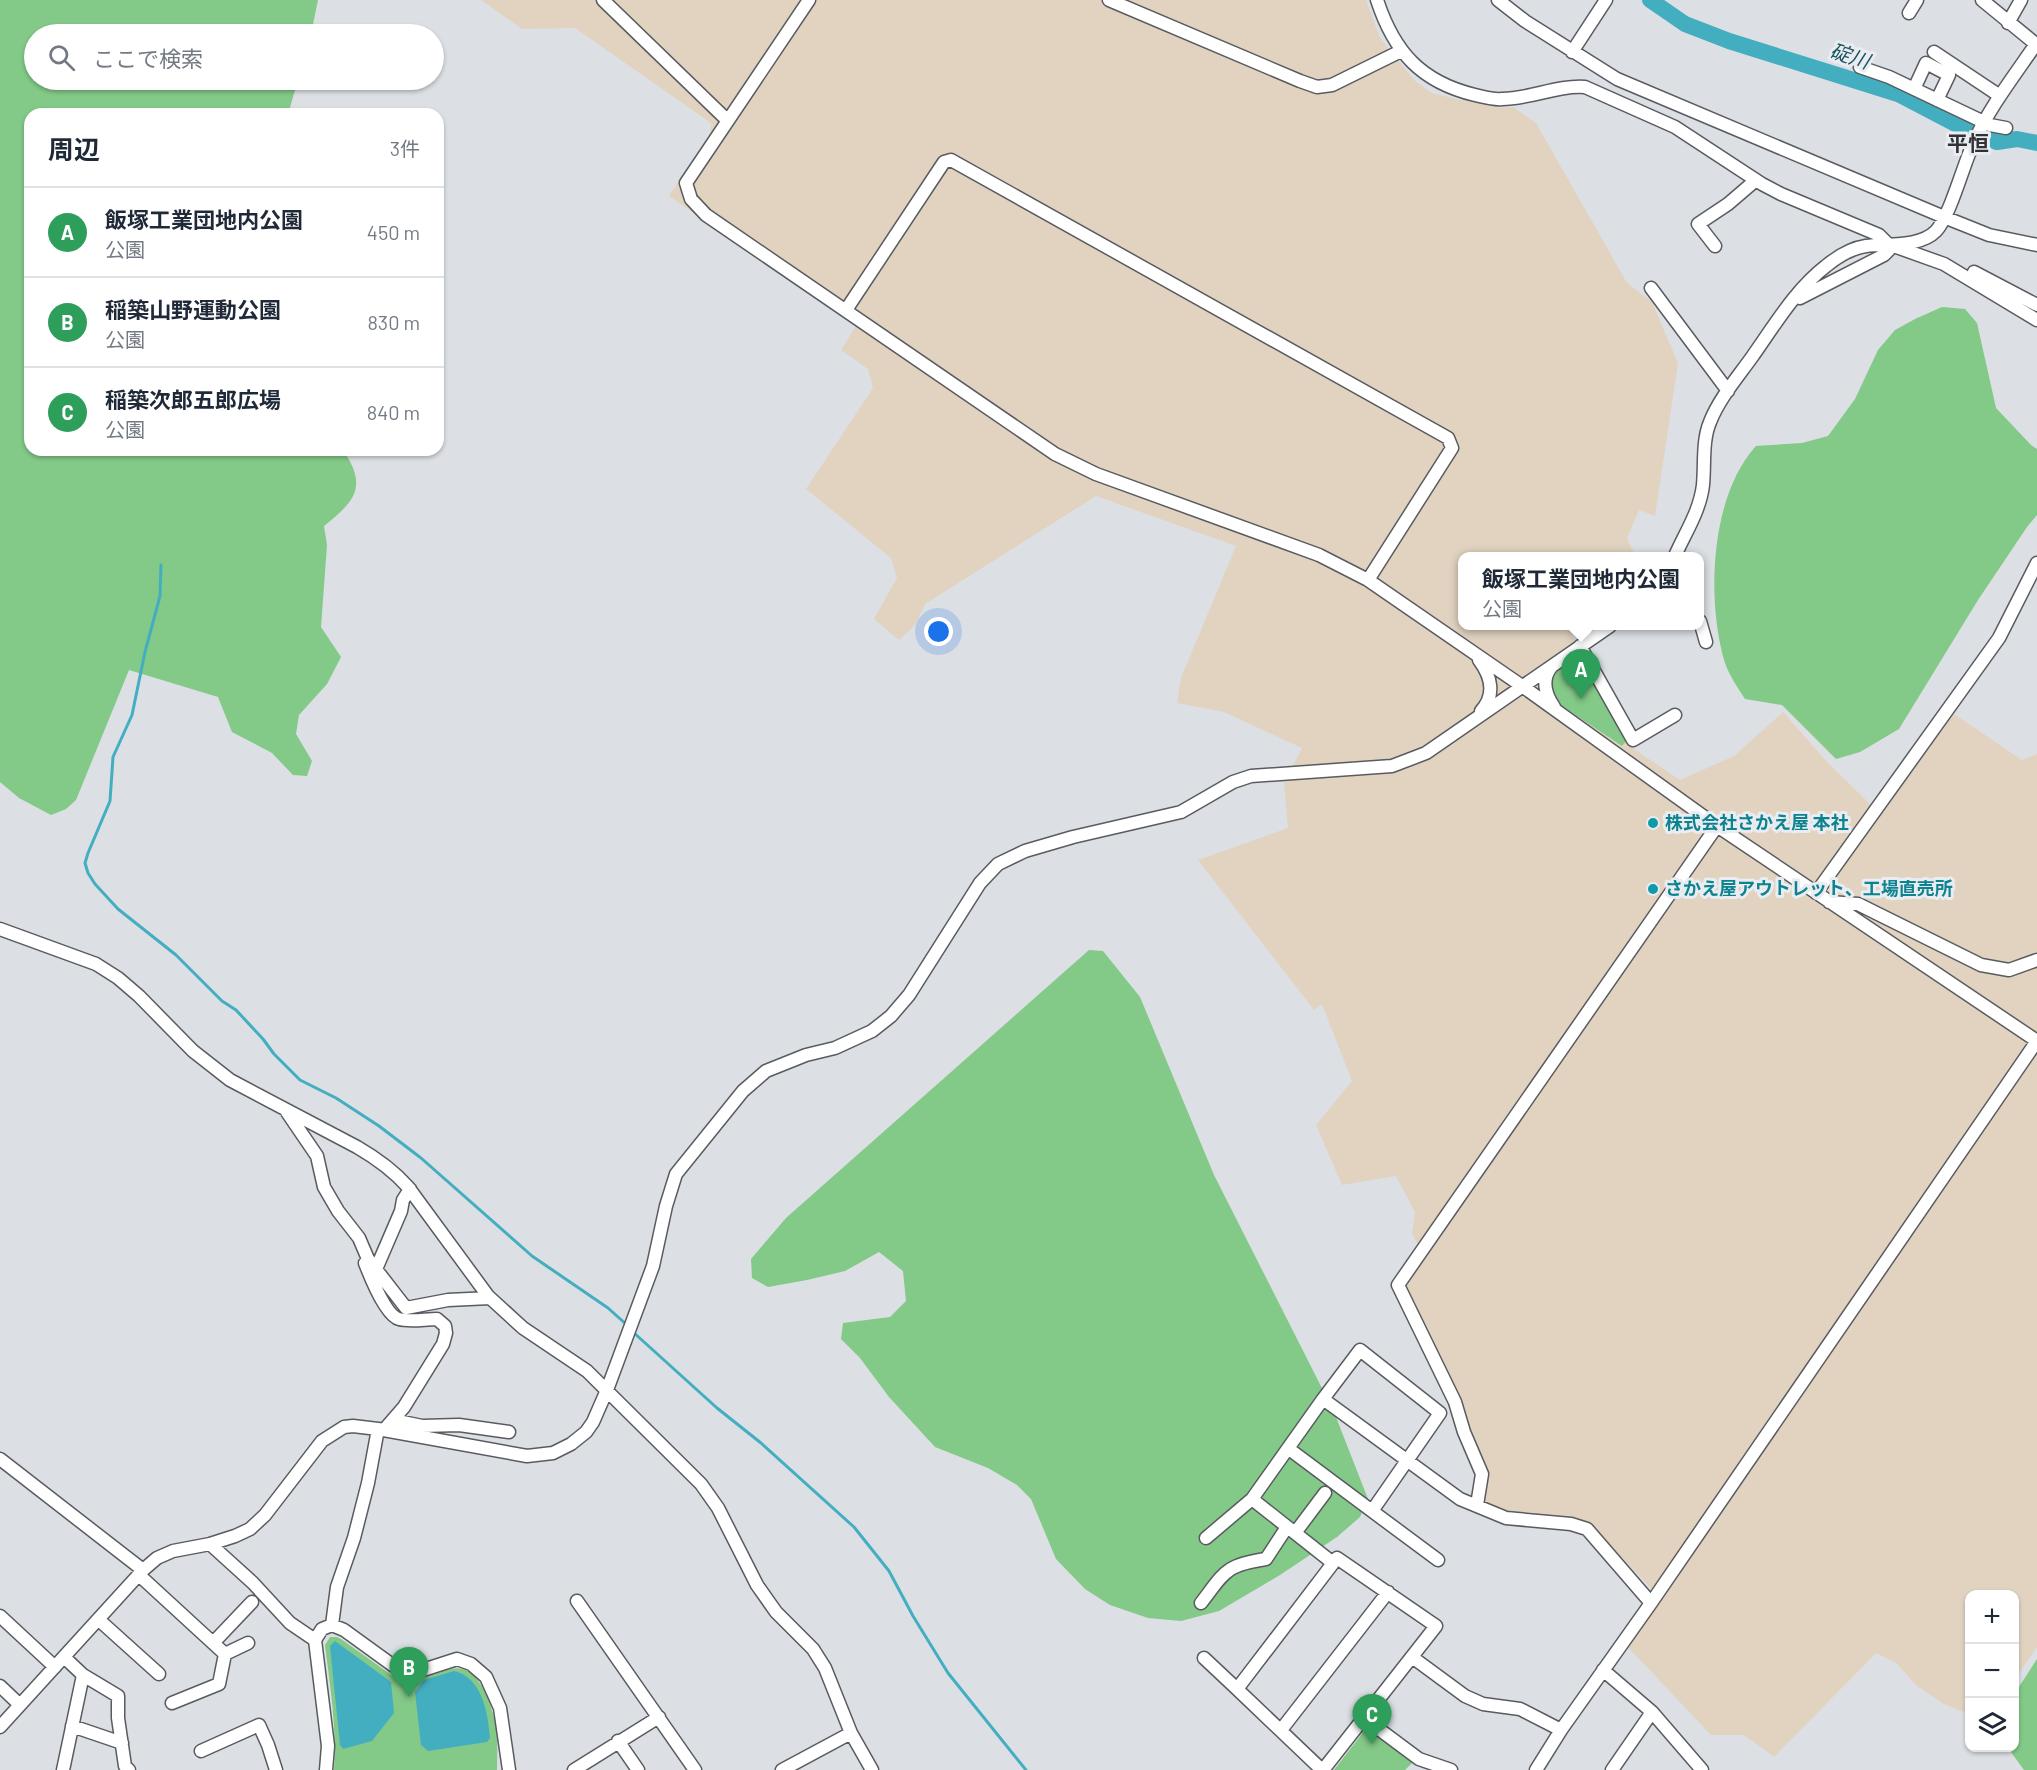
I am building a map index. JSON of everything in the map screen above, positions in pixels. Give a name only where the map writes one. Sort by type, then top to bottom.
[{"type":"street","points":[[603,0],[727,120]]},
{"type":"street","points":[[809,0],[686,183],[691,200],[706,215],[1055,454],[1096,474],[1320,555],[1368,580],[1522,686],[1717,826],[2037,1041],[1651,1603],[1560,1730],[1536,1770]]},
{"type":"street","points":[[1109,0],[1317,87],[1332,85],[1401,51]]},
{"type":"street","points":[[1377,0],[1392,37],[1401,51],[1438,83],[1493,99],[1573,86],[1585,87],[1675,126],[1781,194],[1879,235],[1888,244],[1944,264],[2037,320]]},
{"type":"street","points":[[1498,0],[1525,21],[1617,80],[1944,217],[1989,234],[2037,245]]},
{"type":"street","points":[[1572,52],[1606,0]]},
{"type":"street","points":[[1909,14],[1917,0]]},
{"type":"street","points":[[1678,552],[1698,505],[1703,486],[1705,440],[1709,423],[1728,391],[1790,304],[1824,267],[1842,255],[1864,246],[1918,241],[1936,231],[1944,217],[1973,143],[2000,96],[2036,44],[1982,0]]},
{"type":"street","points":[[2008,23],[2022,0]]},
{"type":"street","points":[[1934,52],[2000,96]]},
{"type":"street","points":[[1914,89],[1921,61],[1949,75],[1937,100]]},
{"type":"street","points":[[1860,67],[1914,89],[1983,125],[2006,128]]},
{"type":"street","points":[[846,310],[944,162],[951,160],[1448,438],[1452,448],[1368,580]]},
{"type":"street","points":[[1715,246],[1698,224],[1728,204],[1756,180]]},
{"type":"street","points":[[1790,304],[1816,288],[1884,255],[1889,250],[1888,244]]},
{"type":"street","points":[[1888,244],[1945,255],[2037,305]]},
{"type":"street","points":[[1651,288],[1728,391]]},
{"type":"street","points":[[1816,893],[1999,638],[2037,563]]},
{"type":"street","points":[[0,1727],[157,1558],[172,1551],[210,1544],[250,1529],[265,1515],[311,1454],[331,1433],[353,1425],[527,1456],[543,1455],[571,1444],[593,1422],[607,1390],[653,1266],[666,1206],[676,1174],[743,1091],[766,1071],[806,1055],[835,1048],[872,1031],[891,1016],[909,995],[980,883],[998,864],[1025,851],[1073,837],[1181,812],[1233,782],[1251,776],[1392,766],[1408,761],[1426,753],[1604,630]]},
{"type":"street","points":[[1703,630],[1706,642]]},
{"type":"street","points":[[1580,646],[1633,740],[1674,715]]},
{"type":"street","points":[[1472,721],[1486,706],[1492,693],[1486,671],[1474,653]]},
{"type":"street","points":[[1552,665],[1547,672],[1545,686],[1557,712]]},
{"type":"street","points":[[1478,1505],[1482,1474],[1464,1432],[1455,1402],[1398,1285],[1717,826]]},
{"type":"street","points":[[1828,902],[1858,904],[1981,965],[2009,970],[2037,960]]},
{"type":"street","points":[[0,929],[96,964],[118,978],[139,996],[186,1045],[209,1065],[238,1085],[389,1167],[410,1189],[490,1298],[523,1328],[587,1371],[701,1484],[718,1508],[757,1585],[776,1612],[813,1649],[825,1668],[851,1733],[872,1770]]},
{"type":"street","points":[[287,1111],[317,1156],[324,1187],[363,1247],[368,1259],[406,1308],[448,1300],[490,1298]]},
{"type":"street","points":[[376,1269],[401,1211],[403,1200],[410,1189]]},
{"type":"street","points":[[333,1625],[337,1587],[354,1538],[381,1430],[404,1407],[443,1344],[446,1333],[445,1326],[437,1319],[399,1319],[393,1316],[387,1309],[366,1265],[363,1247]]},
{"type":"street","points":[[1206,1538],[1252,1499],[1360,1350],[1440,1413],[1372,1511]]},
{"type":"street","points":[[1323,1399],[1460,1499],[1506,1518],[1571,1524],[1587,1529],[1651,1603]]},
{"type":"street","points":[[393,1420],[422,1426],[459,1425],[508,1432]]},
{"type":"street","points":[[1289,1449],[1438,1560]]},
{"type":"street","points":[[0,1459],[141,1573],[225,1654]]},
{"type":"street","points":[[1201,1603],[1225,1572],[1241,1563],[1266,1559],[1325,1493]]},
{"type":"street","points":[[1252,1499],[1333,1563]]},
{"type":"street","points":[[210,1544],[253,1583],[290,1623],[315,1640]]},
{"type":"street","points":[[1204,1658],[1322,1770],[1436,1626],[1337,1558],[1237,1689]]},
{"type":"street","points":[[1281,1730],[1388,1592]]},
{"type":"street","points":[[577,1601],[695,1770]]},
{"type":"street","points":[[213,1643],[252,1602]]},
{"type":"street","points":[[0,1616],[54,1667]]},
{"type":"street","points":[[99,1620],[159,1674]]},
{"type":"street","points":[[326,1770],[328,1746],[315,1640],[322,1629],[333,1625],[344,1630],[402,1672],[423,1670],[457,1659],[471,1664],[486,1677],[500,1708],[509,1770]]},
{"type":"street","points":[[225,1654],[248,1643]]},
{"type":"street","points":[[172,1703],[219,1684],[225,1654]]},
{"type":"street","points":[[64,1657],[83,1675],[118,1696],[118,1718],[125,1766],[129,1770]]},
{"type":"street","points":[[1412,1657],[1465,1696],[1483,1704],[1520,1709],[1560,1730]]},
{"type":"street","points":[[1603,1670],[1652,1712],[1690,1765],[1702,1770]]},
{"type":"street","points":[[63,1770],[83,1675]]},
{"type":"street","points":[[0,1686],[20,1705]]},
{"type":"street","points":[[1612,1770],[1652,1712]]},
{"type":"street","points":[[580,1768],[618,1741],[659,1717]]},
{"type":"street","points":[[1364,1718],[1419,1759],[1451,1770]]},
{"type":"street","points":[[201,1750],[259,1725],[276,1770]]},
{"type":"street","points":[[72,1726],[122,1743]]},
{"type":"street","points":[[782,1770],[851,1733]]},
{"type":"street","points":[[618,1741],[638,1770]]},
{"type":"shaded area","points":[[481,0],[1366,0],[1380,38],[1415,81],[1432,93],[1499,108],[1513,107],[1536,123],[1627,283],[1652,302],[1678,363],[1655,516],[1639,510],[1627,538],[1633,552],[1458,552],[1458,630],[1577,630],[1571,635],[1579,654],[1634,749],[1680,780],[1734,756],[1783,712],[1828,763],[1882,813],[1954,714],[2022,760],[2037,754],[2037,1647],[2019,1673],[2019,1590],[1965,1590],[1965,1712],[1944,1704],[1917,1686],[1896,1663],[1876,1653],[1774,1757],[1744,1735],[1711,1735],[1627,1646],[1661,1599],[1590,1523],[1507,1513],[1482,1501],[1486,1478],[1402,1287],[1424,1256],[1412,1234],[1415,1212],[1396,1176],[1342,1185],[1316,1125],[1352,1081],[1322,1004],[1314,1010],[1198,860],[1288,828],[1284,783],[1302,748],[1224,712],[1177,703],[1181,678],[1236,546],[1096,496],[925,604],[915,625],[899,640],[874,619],[897,578],[891,558],[806,489],[873,388],[868,369],[841,350],[856,326],[669,196],[710,134],[711,123],[575,28],[522,29]]},
{"type":"green space","points":[[0,0],[318,0],[313,24],[24,24],[24,90],[295,90],[290,108],[24,108],[24,456],[347,456],[355,474],[356,484],[350,501],[344,509],[324,526],[327,545],[321,627],[341,657],[327,684],[299,715],[296,734],[312,761],[307,776],[293,775],[272,753],[232,732],[218,697],[129,670],[76,800],[66,809],[51,815],[19,798],[0,782]]},
{"type":"green space","points":[[1942,307],[1965,309],[1977,323],[1996,408],[2037,449],[2037,515],[1978,600],[1899,729],[1860,752],[1836,759],[1782,705],[1745,699],[1729,672],[1719,638],[1715,610],[1716,550],[1721,520],[1729,492],[1741,467],[1756,446],[1802,443],[1828,436],[1855,399],[1878,350],[1895,330]]},
{"type":"green space","points":[[1579,654],[1628,739],[1622,746],[1562,706],[1551,691],[1551,677],[1554,672]]},
{"type":"green space","points":[[1089,950],[1103,951],[1140,997],[1214,1175],[1334,1412],[1368,1499],[1360,1517],[1337,1537],[1280,1575],[1219,1611],[1181,1621],[1148,1618],[1110,1605],[1085,1589],[1056,1559],[1031,1499],[1017,1485],[988,1468],[935,1447],[889,1397],[860,1358],[841,1339],[843,1323],[890,1317],[906,1301],[903,1271],[879,1252],[845,1271],[807,1280],[768,1287],[752,1278],[751,1259],[786,1218]]},
{"type":"green space","points":[[330,1637],[341,1639],[397,1679],[418,1680],[451,1669],[469,1672],[483,1688],[492,1709],[497,1733],[497,1770],[334,1770],[334,1723],[325,1645]]},
{"type":"green space","points":[[2037,1659],[2037,1770],[2024,1770],[2011,1752],[2019,1752],[2019,1687]]},
{"type":"green space","points":[[1368,1726],[1414,1761],[1405,1770],[1334,1770]]},
{"type":"water","points":[[335,1641],[391,1682],[394,1713],[372,1741],[343,1749],[340,1745],[330,1646]]},
{"type":"water","points":[[454,1671],[471,1680],[482,1697],[490,1738],[487,1742],[428,1751],[421,1745],[415,1692],[424,1680]]},
{"type":"waterway","name":"碇川","points":[[1650,0],[1685,24],[1729,41],[1898,94],[1963,128],[1997,142],[2017,139],[2037,143]]},
{"type":"waterway","points":[[161,565],[160,596],[132,715],[113,757],[110,801],[88,853],[85,863],[88,873],[118,909],[176,955],[222,1001],[236,1010],[300,1080],[336,1098],[379,1126],[421,1158],[532,1256],[608,1308],[627,1325]]},
{"type":"waterway","points":[[633,1332],[854,1527],[889,1571],[948,1673],[1026,1770]]},
{"type":"place","name":"飯塚工業団地内公園","points":[[1581,699]]},
{"type":"place","name":"株式会社さかえ屋 本社","points":[[1653,823]]},
{"type":"place","name":"さかえ屋アウトレット、工場直売所","points":[[1653,889]]},
{"type":"place","name":"稲築山野運動公園","points":[[409,1697]]},
{"type":"place","name":"稲築次郎五郎広場","points":[[1372,1744]]},
{"type":"district","name":"平恒","points":[[1968,144]]}]
